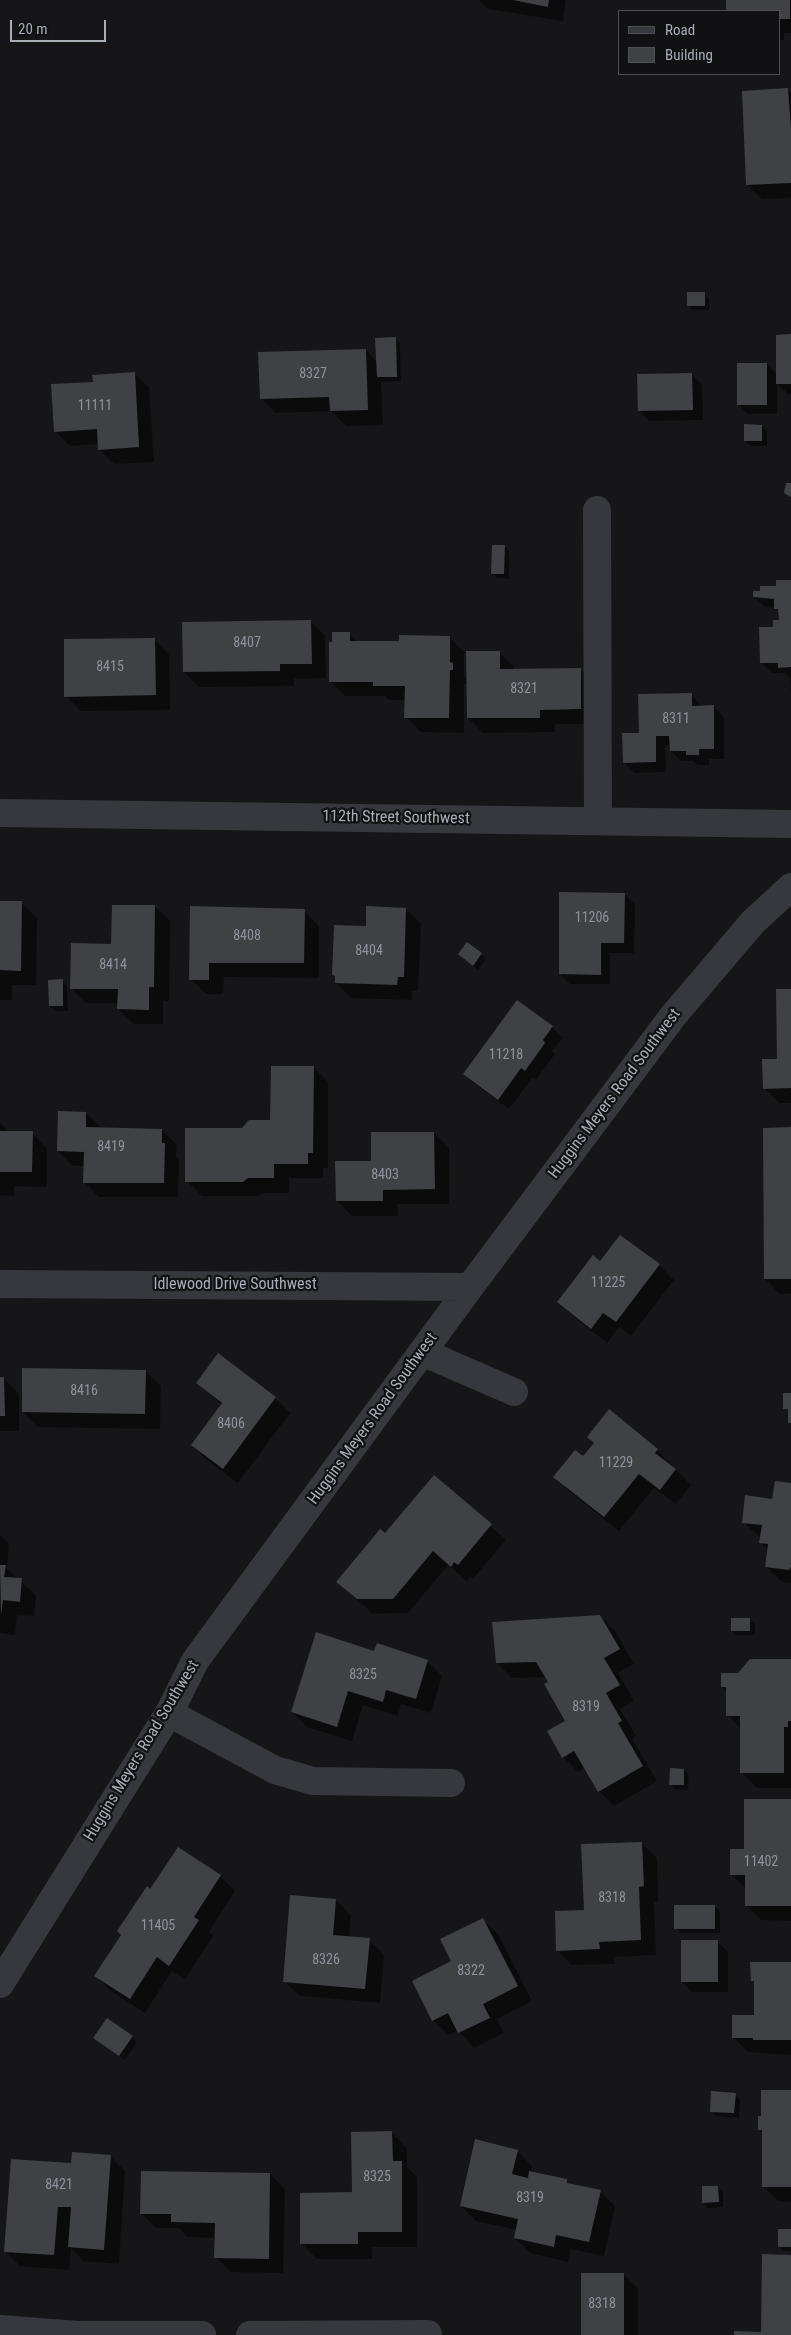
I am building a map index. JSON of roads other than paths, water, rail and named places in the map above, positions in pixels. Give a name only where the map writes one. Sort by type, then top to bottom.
[{"type":"street","points":[[597,510],[598,821]]},
{"type":"street","name":"112th Street Southwest","points":[[0,813],[791,824]]},
{"type":"street","name":"Huggins Meyers Road Southwest","points":[[0,1984],[11,1948],[169,1713],[194,1661],[427,1354],[470,1287],[673,1016],[753,922],[791,887]]},
{"type":"street","name":"Idlewood Drive Southwest","points":[[0,1284],[470,1287]]},
{"type":"street","points":[[427,1354],[514,1392]]},
{"type":"street","points":[[169,1713],[275,1770],[313,1780],[451,1783]]},
{"type":"street","points":[[0,2329],[78,2335],[202,2335]]},
{"type":"street","points":[[250,2335],[428,2334]]}]
